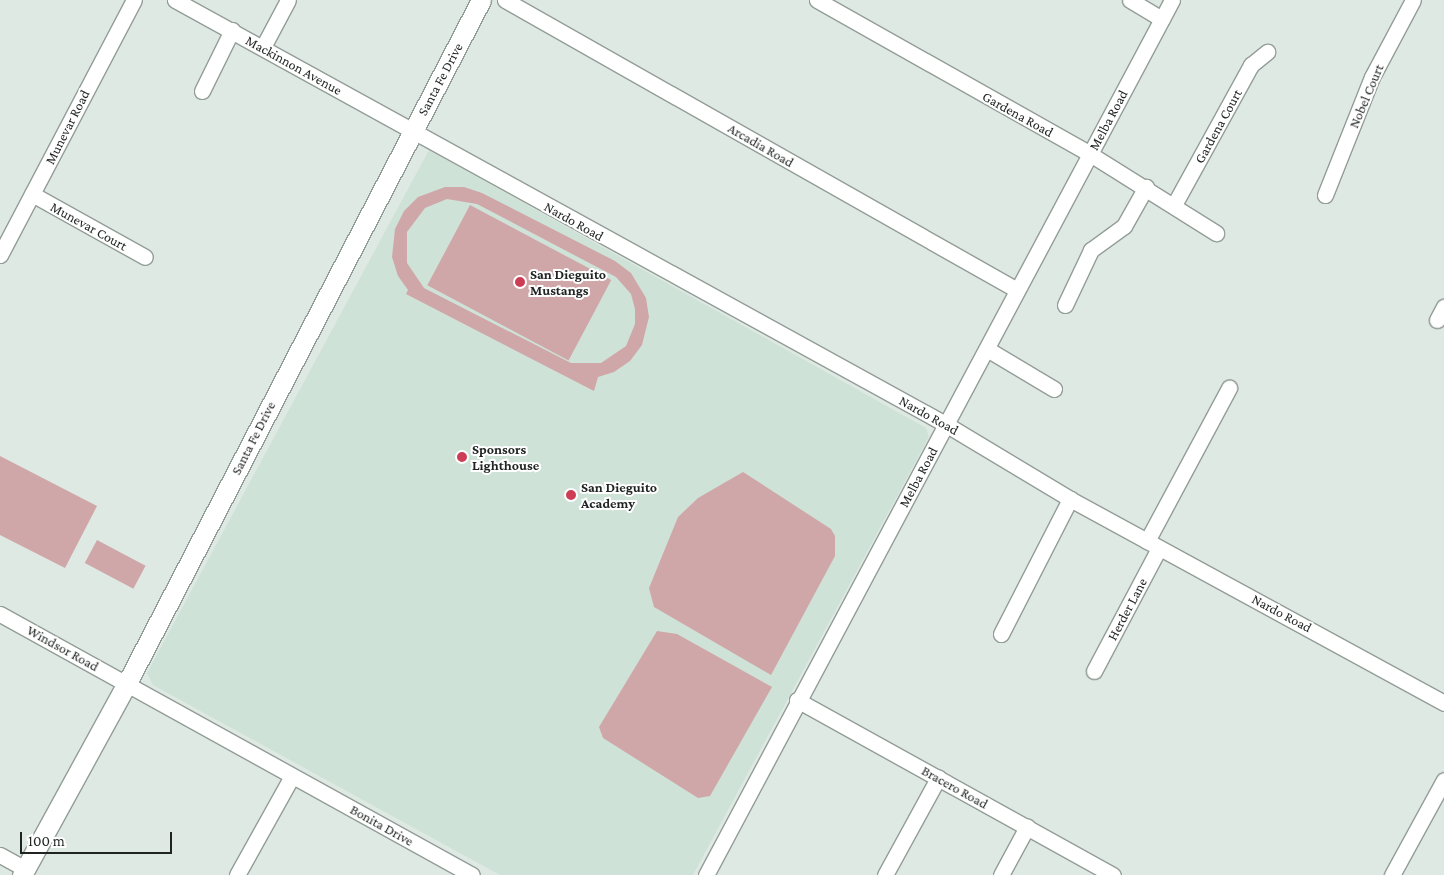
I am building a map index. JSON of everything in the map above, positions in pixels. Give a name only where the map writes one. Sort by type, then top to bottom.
[{"type":"main road","name":"Santa Fe Drive","points":[[23,872],[127,683],[481,0]]},
{"type":"street","name":"Munevar Road","points":[[0,254],[134,0]]},
{"type":"street","name":"Mackinnon Avenue","points":[[175,0],[412,131]]},
{"type":"street","points":[[263,47],[288,0]]},
{"type":"street","name":"Arcadia Road","points":[[505,0],[1017,290]]},
{"type":"street","name":"Gardena Road","points":[[817,0],[1090,154],[1146,187],[1216,233]]},
{"type":"street","points":[[1130,0],[1162,18]]},
{"type":"street","name":"Melba Road","points":[[706,875],[797,700],[947,425],[1172,0]]},
{"type":"street","name":"Nobel Court","points":[[1325,195],[1372,77],[1414,0]]},
{"type":"street","points":[[202,91],[232,30]]},
{"type":"street","name":"Gardena Court","points":[[1174,205],[1251,65],[1267,52]]},
{"type":"street","name":"Nardo Road","points":[[412,131],[947,425],[1070,499],[1444,702]]},
{"type":"street","points":[[1065,305],[1091,250],[1124,226],[1146,187]]},
{"type":"street","name":"Munevar Court","points":[[32,194],[145,257]]},
{"type":"street","points":[[987,349],[1054,388]]},
{"type":"street","name":"Herder Lane","points":[[1094,671],[1229,388]]},
{"type":"street","points":[[1001,634],[1070,499]]},
{"type":"street","name":"Windsor Road","points":[[0,614],[127,683]]},
{"type":"street","name":"Bonita Drive","points":[[127,683],[472,875]]},
{"type":"street","name":"Bracero Road","points":[[797,700],[1113,875]]},
{"type":"street","points":[[237,875],[292,776]]},
{"type":"street","points":[[885,875],[938,778]]},
{"type":"street","points":[[1392,875],[1444,780]]},
{"type":"street","points":[[1002,875],[1027,827]]},
{"type":"street","points":[[0,855],[23,872]]},
{"type":"shaded area","name":"San Dieguito Academy","points":[[429,150],[926,428],[929,437],[693,875],[500,875],[153,685],[147,673]]},
{"type":"shaded area","points":[[445,187],[464,187],[482,193],[615,261],[631,273],[646,298],[649,317],[642,345],[630,361],[614,372],[598,377],[594,391],[406,294],[408,290],[398,276],[392,257],[395,229],[404,211],[418,197]],"holes":[[[447,199],[477,204],[616,277],[631,294],[635,309],[635,324],[626,346],[601,363],[571,363],[424,288],[407,263],[407,232],[425,208]]]},
{"type":"shaded area","name":"San Dieguito Mustangs","points":[[470,205],[611,280],[569,360],[427,285]]},
{"type":"shaded area","points":[[0,456],[97,506],[65,568],[0,535]]},
{"type":"shaded area","points":[[743,472],[831,529],[835,536],[835,556],[771,675],[654,607],[649,588],[678,517],[698,498]]},
{"type":"shaded area","points":[[97,540],[146,566],[133,589],[85,563]]},
{"type":"shaded area","points":[[657,631],[677,634],[772,687],[710,796],[698,798],[603,738],[599,727]]},
{"type":"place","name":"San Dieguito Mustangs","points":[[520,282]]},
{"type":"place","name":"Sponsors Lighthouse","points":[[462,457]]},
{"type":"place","name":"San Dieguito Academy","points":[[571,495]]}]
